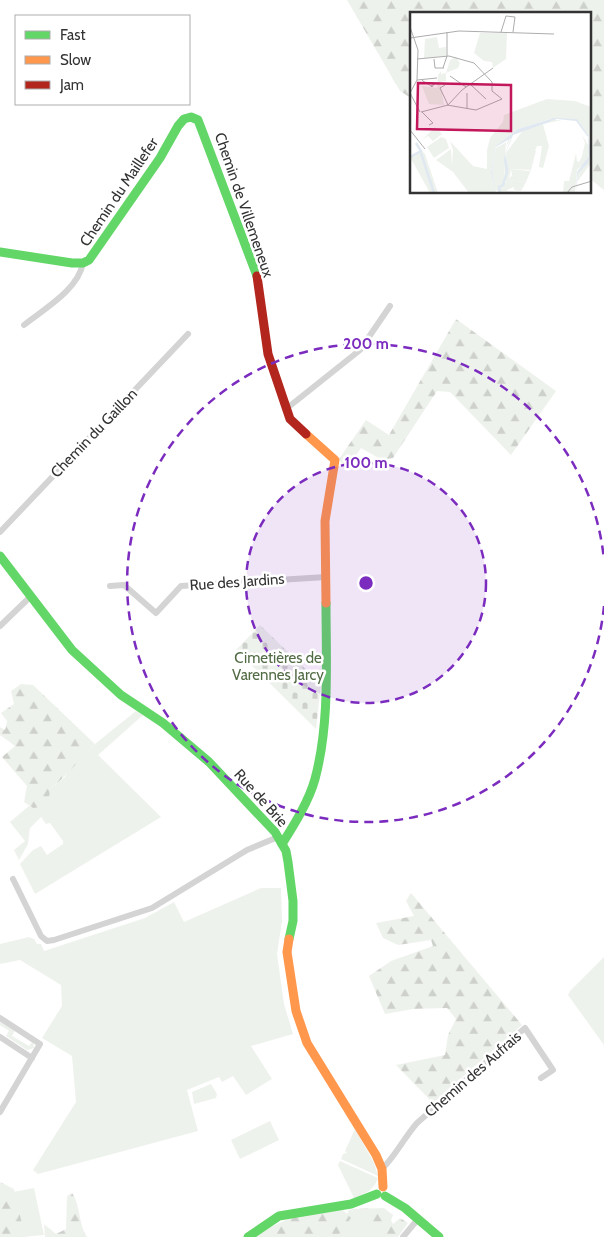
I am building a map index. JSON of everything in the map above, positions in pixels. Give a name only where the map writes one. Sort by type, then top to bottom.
[{"type":"street","name":"Chemin du Maillefer","points":[[0,252],[83,263],[95,254],[160,158],[178,126],[184,120],[191,117]]},
{"type":"street","name":"Chemin de Villemeneux","points":[[191,117],[198,120],[202,128],[257,277],[268,354],[286,409],[290,418],[335,460],[326,514],[326,684],[323,729],[315,780],[293,827],[280,840]]},
{"type":"street","points":[[24,325],[67,291],[81,273],[83,263]]},
{"type":"street","points":[[286,409],[360,350],[390,306]]},
{"type":"street","name":"Chemin du Gaillon","points":[[0,532],[188,334]]},
{"type":"street","name":"Rue de Brie","points":[[0,556],[72,650],[101,679],[163,723],[209,762],[272,827],[280,840],[288,862],[293,901],[293,921],[288,952],[300,1023],[307,1044],[351,1112],[382,1169],[382,1193]]},
{"type":"street","name":"Rue des Jardins","points":[[110,586],[124,585],[156,613],[181,586],[326,577]]},
{"type":"street","points":[[0,626],[31,596]]},
{"type":"street","points":[[13,879],[41,936],[47,941],[54,940],[152,908],[247,850],[280,840]]},
{"type":"street","points":[[0,1018],[40,1044],[0,1112]]},
{"type":"street","name":"Chemin des Aufrais","points":[[382,1169],[394,1158],[404,1139],[417,1123],[525,1028],[553,1070],[541,1078]]},
{"type":"street","points":[[0,1037],[32,1058]]},
{"type":"street","points":[[248,1237],[279,1216],[351,1204],[382,1193],[439,1237]]},
{"type":"street","points":[[403,1237],[418,1219]]},
{"type":"green space","points":[[347,0],[604,0],[604,190],[592,181],[592,12],[410,12],[410,97],[400,91]]},
{"type":"green space","points":[[456,319],[556,391],[511,455],[450,392],[437,391],[393,458],[382,460],[361,448],[346,470],[339,459],[366,420],[389,435]]},
{"type":"green space","name":"Cimetières de Varennes Jarcy","points":[[260,625],[321,684],[316,729],[236,650]]},
{"type":"green space","points":[[21,684],[33,685],[95,744],[50,789],[48,806],[33,808],[24,802],[27,786],[2,757],[15,746],[0,735],[0,727],[5,730],[7,721],[1,713],[14,704],[11,691]]},
{"type":"green space","points":[[136,711],[143,715],[98,755],[161,817],[35,894],[20,864],[33,850],[41,846],[47,855],[63,844],[63,841],[50,823],[46,824],[41,817],[30,828],[28,844],[19,860],[14,850],[25,841],[10,822],[29,806],[33,808],[95,744]]},
{"type":"green space","points":[[261,888],[281,888],[282,921],[277,954],[284,1004],[293,1034],[251,1046],[272,1079],[246,1095],[233,1076],[222,1082],[219,1077],[187,1090],[198,1131],[38,1174],[33,1170],[76,1102],[72,1056],[42,1038],[62,1006],[61,985],[20,960],[0,964],[0,944],[29,937],[34,939],[37,944],[41,944],[44,951],[145,918],[174,902],[184,922]]},
{"type":"green space","points":[[411,893],[522,1025],[433,1103],[396,1065],[445,1055],[448,1035],[456,1019],[447,1008],[413,1009],[385,1014],[369,976],[391,961],[433,946],[431,940],[398,945],[383,938],[376,923],[414,916],[406,901]]},
{"type":"green space","points":[[604,957],[604,1045],[568,995]]},
{"type":"green space","points":[[0,1021],[15,1030],[12,1036],[29,1046],[33,1041],[34,1048],[27,1050],[6,1036],[9,1031],[0,1025]]},
{"type":"green space","points":[[211,1084],[217,1094],[216,1098],[194,1104],[192,1092]]},
{"type":"green space","points":[[270,1121],[279,1140],[240,1159],[231,1140]]},
{"type":"green space","points":[[355,1129],[374,1163],[378,1176],[341,1159],[343,1154],[347,1153],[345,1151]]},
{"type":"green space","points":[[340,1161],[378,1178],[372,1189],[354,1198],[338,1165]]},
{"type":"green space","points":[[0,1182],[14,1189],[25,1237],[0,1237]]},
{"type":"green space","points":[[34,1188],[44,1235],[23,1237],[13,1192]]},
{"type":"green space","points":[[72,1193],[87,1237],[45,1237],[44,1224],[56,1234],[66,1229],[67,1196]]},
{"type":"green space","points":[[384,1208],[393,1215],[391,1220],[393,1224],[400,1218],[408,1223],[398,1237],[370,1237],[370,1228],[351,1209]]},
{"type":"green space","points":[[349,1209],[377,1222],[385,1237],[321,1237],[344,1223]]},
{"type":"green space","points":[[343,1210],[351,1218],[337,1237],[256,1237],[276,1224],[297,1216]]},
{"type":"traffic: fast","points":[[0,252],[72,263],[83,263],[89,260],[160,158],[178,126],[184,119],[191,117],[198,120],[257,276]]},
{"type":"traffic: fast","points":[[0,556],[72,650],[121,695],[163,723],[209,762],[275,832],[286,851],[288,862],[293,901],[293,921],[289,939]]},
{"type":"traffic: fast","points":[[282,844],[309,796],[320,758],[326,692],[326,603]]},
{"type":"traffic: fast","points":[[248,1237],[279,1216],[351,1204],[377,1194]]},
{"type":"traffic: fast","points":[[385,1196],[405,1208],[439,1237]]},
{"type":"traffic: slow","points":[[306,434],[335,460],[325,521],[326,603]]},
{"type":"traffic: slow","points":[[289,939],[287,952],[296,1011],[307,1043],[376,1155],[382,1169],[383,1187]]},
{"type":"traffic: jam","points":[[257,276],[268,354],[290,419],[306,434]]}]
